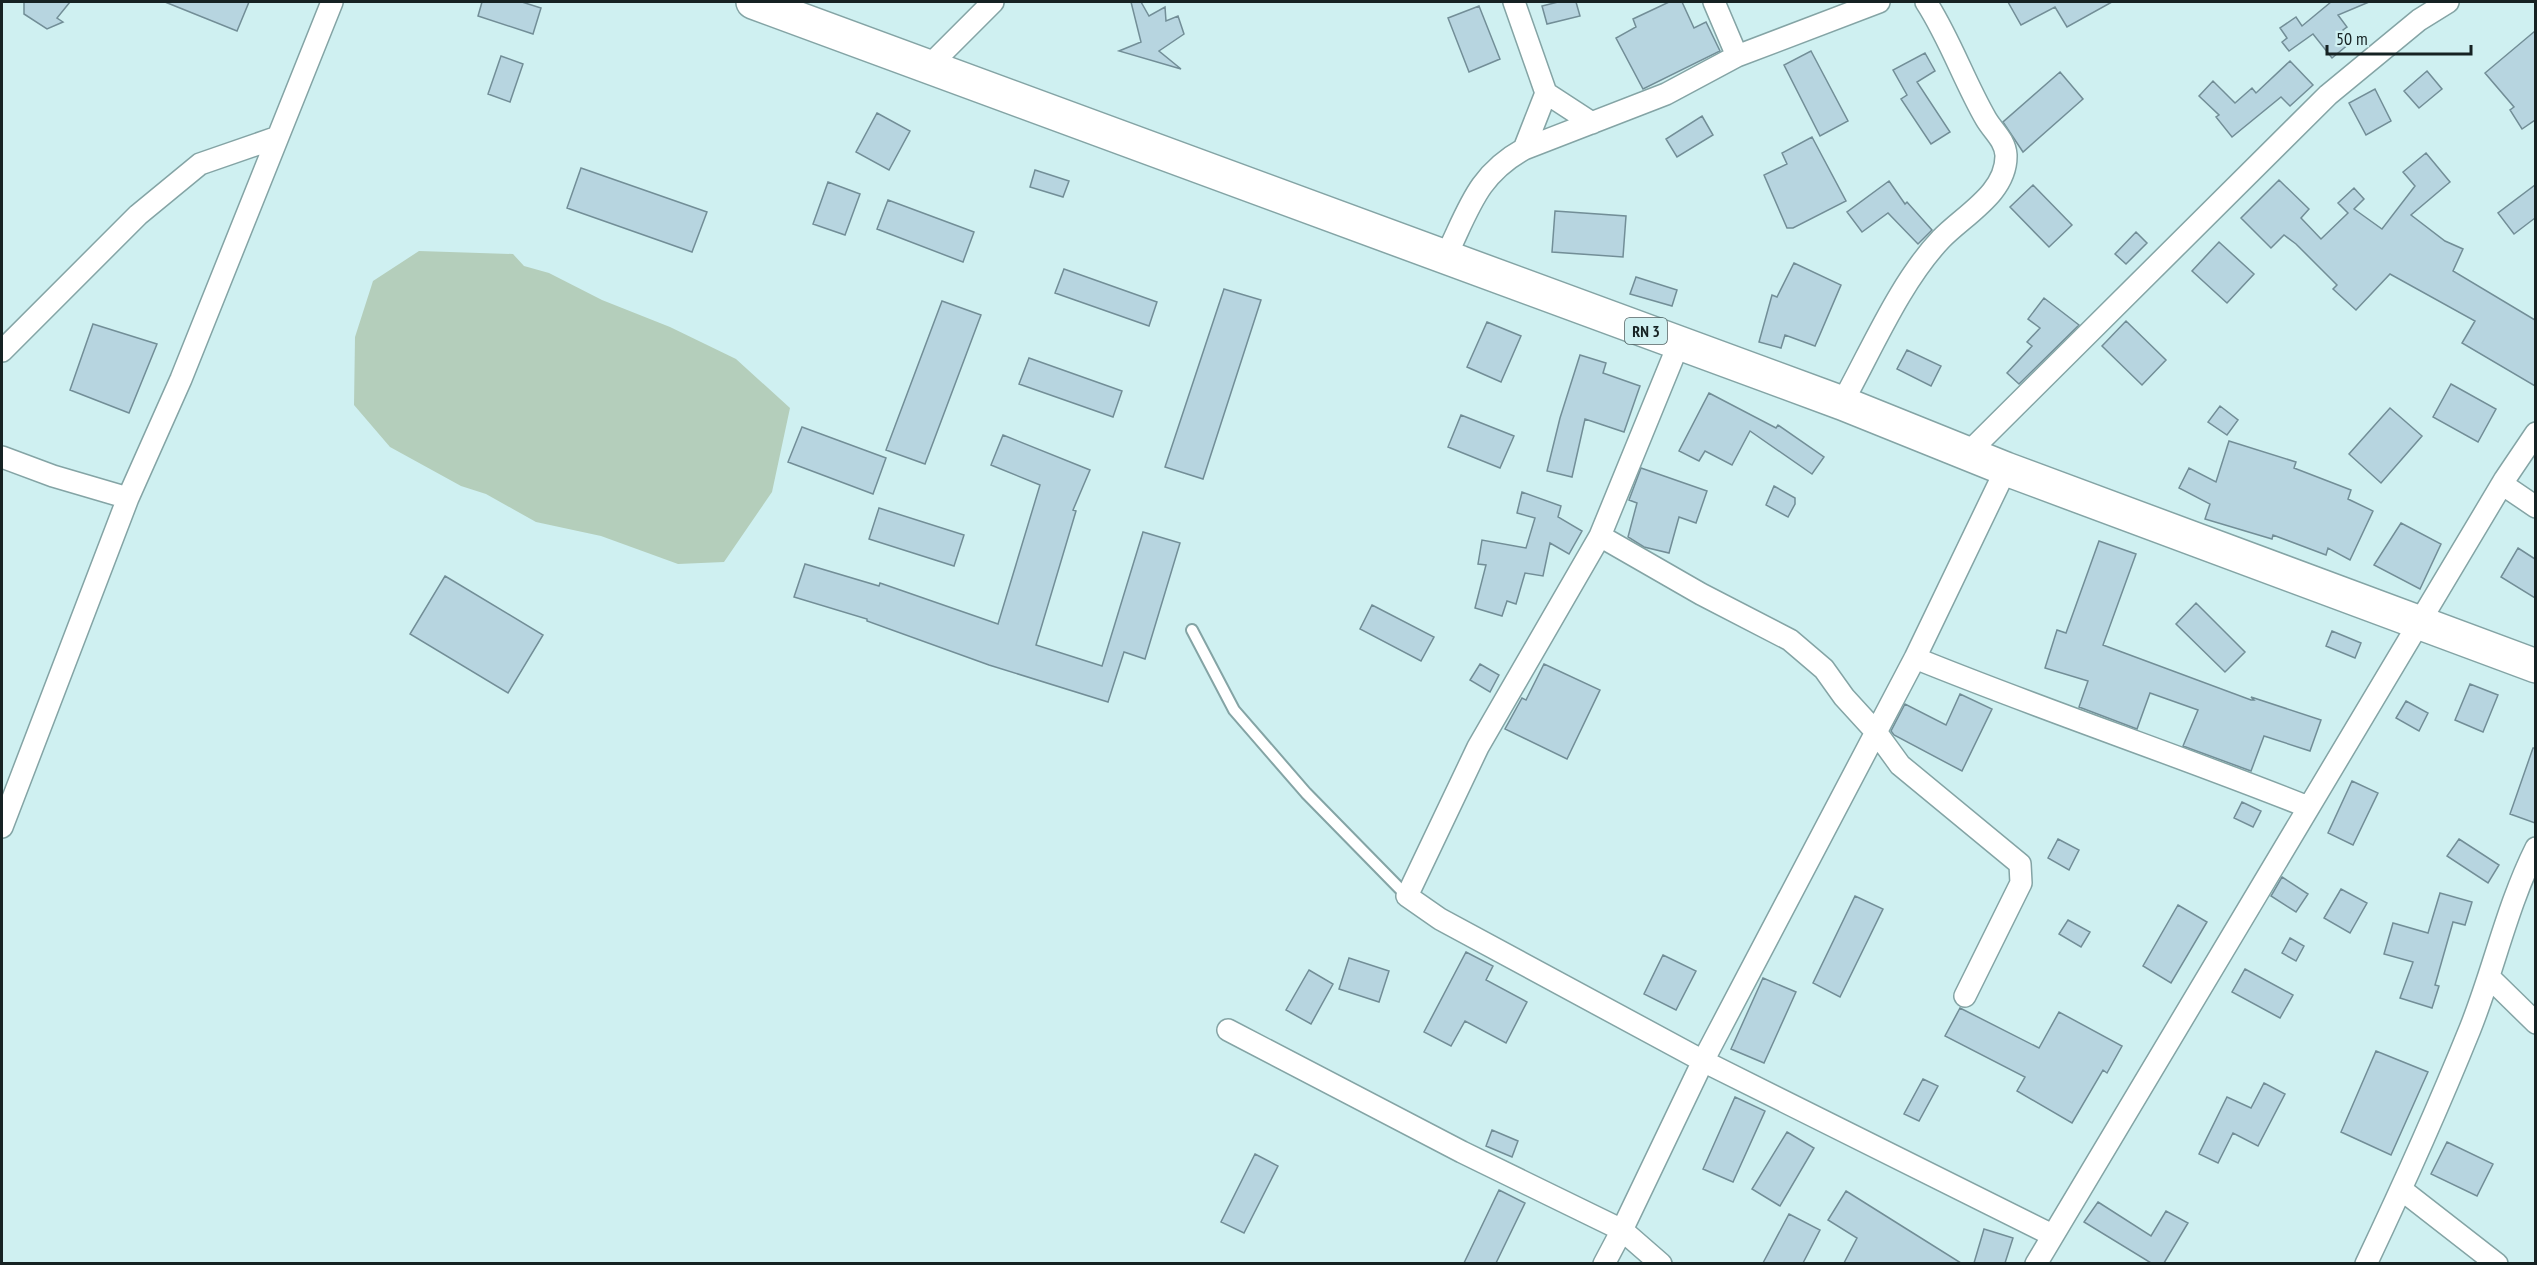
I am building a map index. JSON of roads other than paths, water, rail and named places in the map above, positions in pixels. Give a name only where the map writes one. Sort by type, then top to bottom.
[{"type":"main road","name":"RN 3","points":[[753,2],[927,68],[1446,255],[1842,403],[2006,469],[2420,621],[2535,666]]},
{"type":"street","points":[[2,827],[128,498],[181,379],[275,138],[332,2]]},
{"type":"street","points":[[927,68],[975,9],[993,2]]},
{"type":"street","points":[[1514,2],[1546,93],[1592,123]]},
{"type":"street","points":[[1714,2],[1737,56]]},
{"type":"street","points":[[1446,255],[1485,178],[1505,159],[1524,148],[1666,94],[1737,56],[1879,2]]},
{"type":"street","points":[[1842,403],[1912,275],[1941,240],[1986,199],[2003,170],[2006,153],[2000,139],[1986,121],[1945,32],[1926,2]]},
{"type":"street","points":[[1968,453],[2328,94],[2419,20],[2448,2]]},
{"type":"street","points":[[1524,148],[1546,93]]},
{"type":"street","points":[[2,351],[138,215],[200,164],[275,138]]},
{"type":"street","points":[[1679,343],[1600,536],[1478,747],[1407,896],[1440,919],[1703,1061],[2052,1235]]},
{"type":"street","points":[[2036,1263],[2502,484],[2535,433]]},
{"type":"street","points":[[2,457],[53,476],[128,498]]},
{"type":"street","points":[[1604,1263],[1703,1061],[1915,658],[2006,469]]},
{"type":"street","points":[[2502,484],[2535,507]]},
{"type":"street","points":[[1600,536],[1701,594],[1790,640],[1824,669],[1900,765],[2020,864],[2021,883],[1965,996]]},
{"type":"street","points":[[1915,658],[2038,708],[2218,771],[2308,807]]},
{"type":"street","points":[[2366,1263],[2402,1190],[2489,976],[2516,888],[2535,848]]},
{"type":"street","points":[[2489,976],[2535,1023]]},
{"type":"street","points":[[1228,1029],[1462,1152],[1622,1230],[1661,1263]]},
{"type":"street","points":[[2402,1190],[2497,1263]]},
{"type":"lane","points":[[1192,630],[1234,710],[1306,793],[1407,896]]}]
